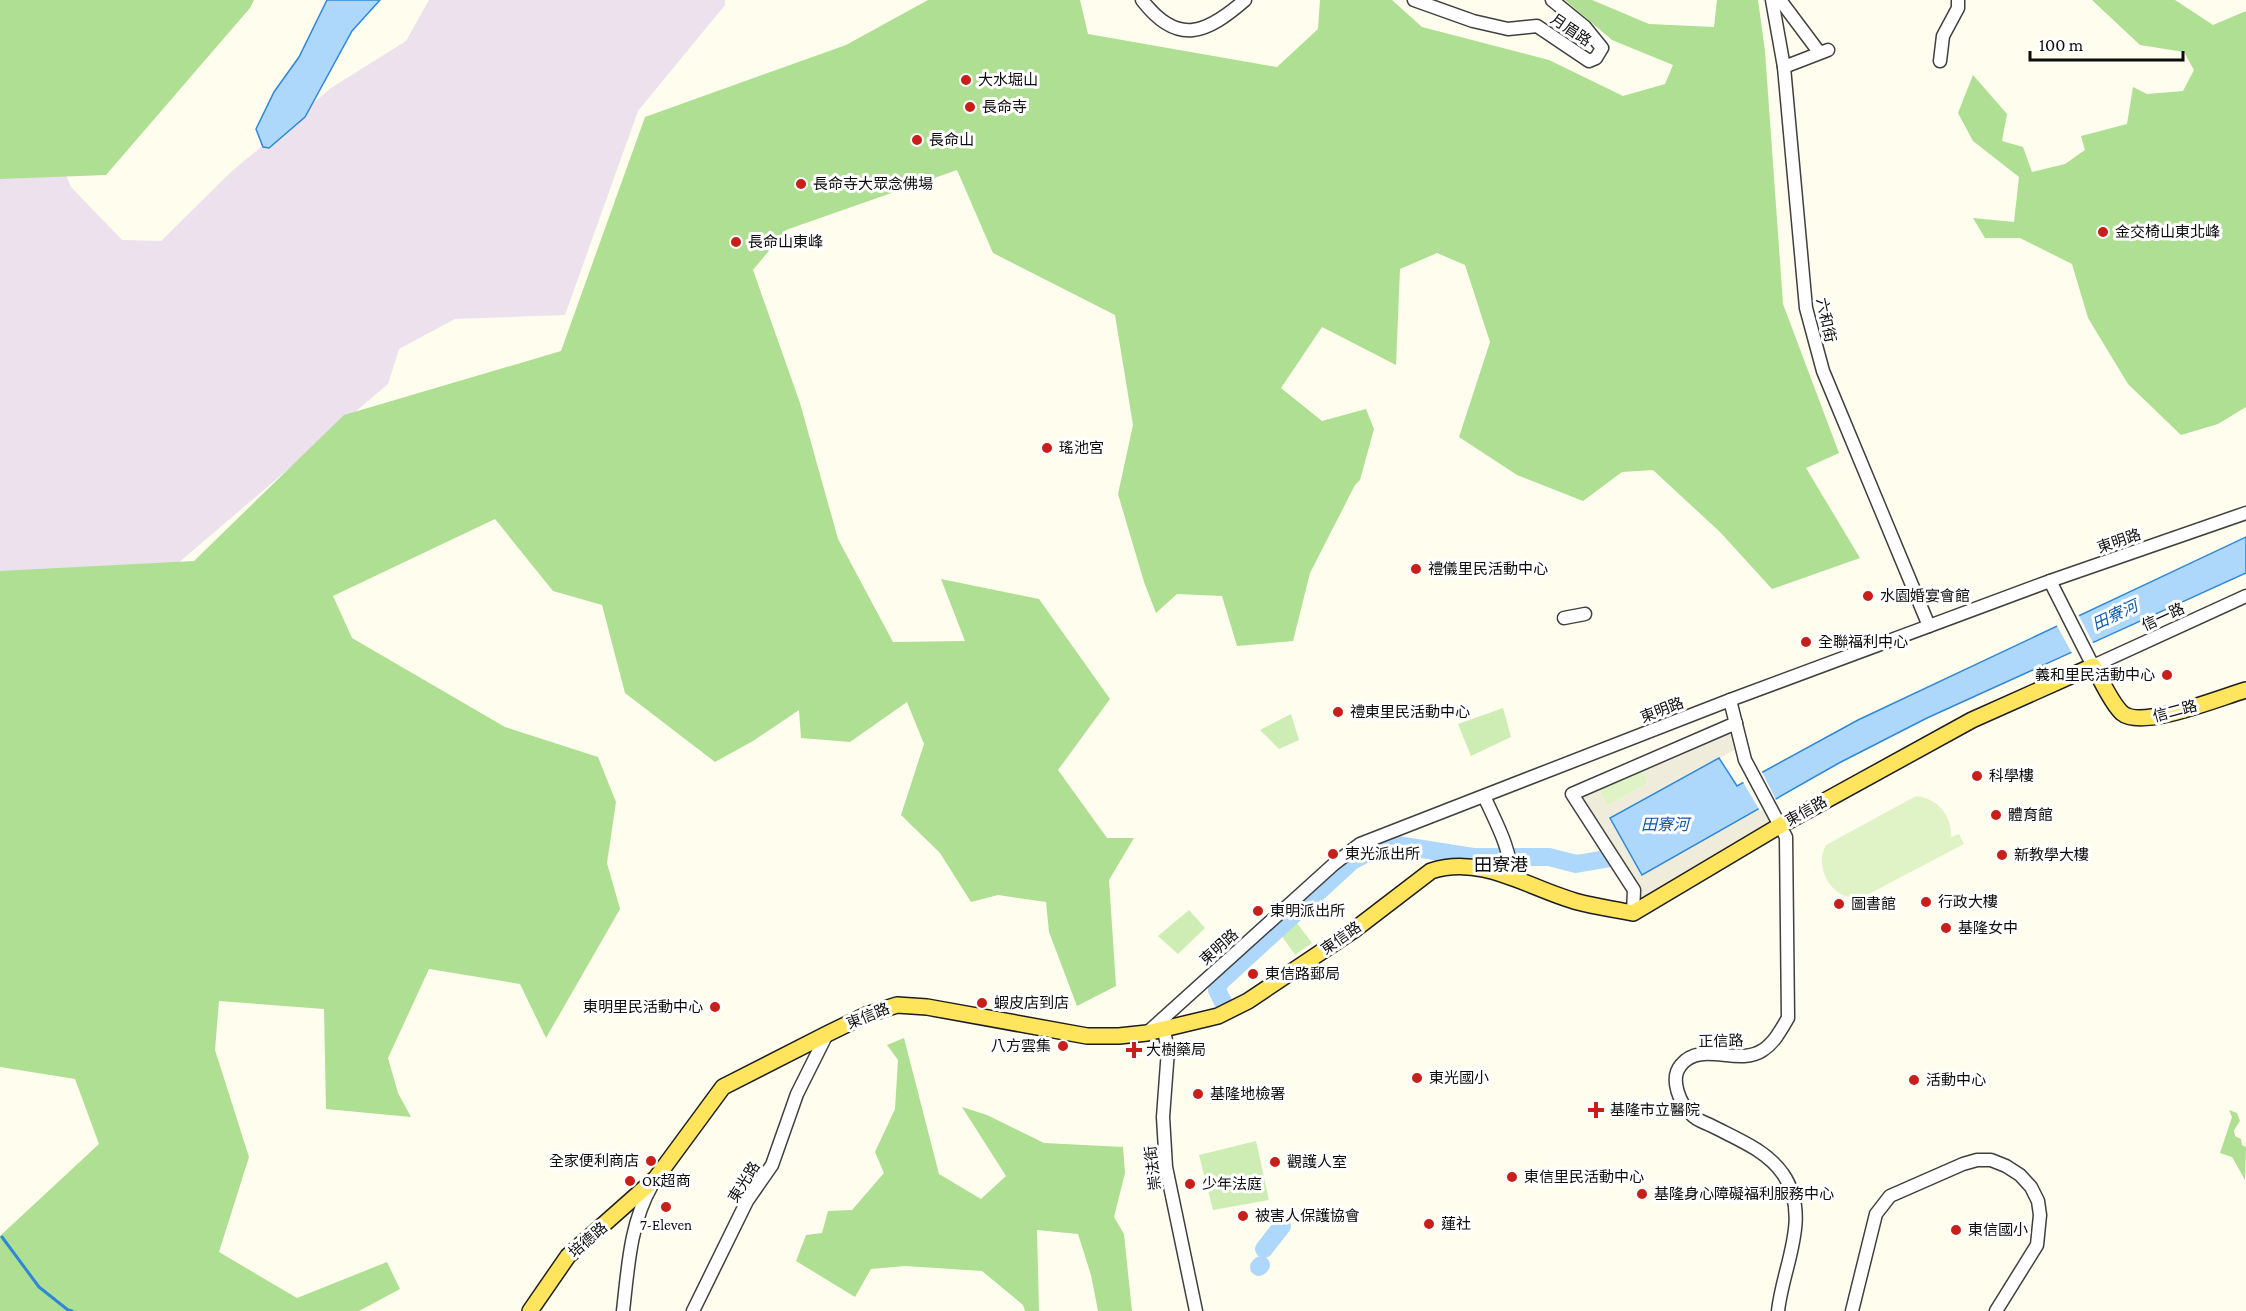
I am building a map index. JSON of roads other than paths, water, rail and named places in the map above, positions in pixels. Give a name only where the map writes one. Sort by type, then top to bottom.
[{"type":"main road","name":"信二路","points":[[2093,666],[2120,712],[2136,719],[2162,716],[2246,690]]},
{"type":"main road","name":"東信路","points":[[656,1178],[723,1087],[877,1011],[897,1005],[927,1007],[1087,1036],[1147,1033],[1164,1025],[1218,1016],[1248,1001],[1354,930],[1431,871],[1442,867],[1464,866],[1511,872],[1578,902],[1633,913],[1781,825],[1972,720],[2093,666]]},
{"type":"main road","name":"培德路","points":[[530,1311],[568,1256],[656,1178]]},
{"type":"street","points":[[1142,0],[1163,20],[1182,30],[1199,31],[1217,22],[1245,0]]},
{"type":"street","name":"月眉路","points":[[1414,0],[1473,21],[1508,29],[1537,26],[1589,61],[1596,58],[1602,48],[1585,27],[1552,0]]},
{"type":"street","name":"六和街","points":[[1773,0],[1784,67],[1806,308],[1823,371],[1929,626]]},
{"type":"street","points":[[1780,0],[1824,51],[1784,67]]},
{"type":"street","points":[[1940,61],[1944,36],[1958,8],[1958,0]]},
{"type":"street","name":"東明路","points":[[1164,1025],[1334,864],[1360,844],[1730,700],[2050,580],[2246,513]]},
{"type":"street","points":[[2050,580],[2093,666]]},
{"type":"street","name":"信一路","points":[[2093,666],[2246,596]]},
{"type":"street","points":[[1564,618],[1585,614]]},
{"type":"street","points":[[1730,700],[1740,747],[1751,772],[1781,825]]},
{"type":"street","points":[[1633,913],[1634,890],[1572,794],[1736,723]]},
{"type":"street","points":[[1484,796],[1507,850],[1511,872]]},
{"type":"street","name":"正信路","points":[[1778,1311],[1780,1292],[1797,1220],[1795,1201],[1789,1186],[1783,1174],[1771,1160],[1757,1149],[1692,1115],[1675,1081],[1681,1065],[1689,1058],[1712,1054],[1740,1058],[1762,1051],[1773,1041],[1788,1018],[1786,837],[1781,825]]},
{"type":"street","name":"崇法街","points":[[1164,1025],[1168,1050],[1163,1117],[1166,1167],[1196,1311]]},
{"type":"street","name":"東光路","points":[[693,1311],[747,1201],[772,1165],[797,1094],[827,1034]]},
{"type":"street","points":[[1852,1311],[1876,1214],[1890,1196],[1963,1164],[1990,1160],[2006,1166],[2025,1181],[2038,1201],[2040,1215],[2037,1245],[1996,1311]]},
{"type":"street","name":"東信路","points":[[623,1311],[630,1247],[645,1198],[656,1178]]},
{"type":"water","points":[[327,0],[380,0],[352,31],[305,117],[269,148],[263,147],[256,129],[274,92],[299,57]]},
{"type":"water","name":"田寮河","points":[[2246,537],[2246,573],[1927,718],[1839,763],[1642,875],[1610,818],[1719,758],[1737,786],[1858,720]]},
{"type":"waterway","name":"田寮河","points":[[1224,1004],[1217,990],[1220,982],[1352,861],[1380,846],[1391,844],[1473,857],[1549,857],[1576,864],[1611,858]]},
{"type":"waterway","name":"田寮河","points":[[1264,1249],[1282,1226]]},
{"type":"waterway","points":[[2,1237],[39,1287],[72,1311]]},
{"type":"place","name":"大水堀山","points":[[966,80]]},
{"type":"place","name":"長命寺","points":[[970,107]]},
{"type":"place","name":"長命山","points":[[917,140]]},
{"type":"place","name":"長命寺大眾念佛場","points":[[801,184]]},
{"type":"place","name":"金交椅山東北峰","points":[[2103,232]]},
{"type":"place","name":"長命山東峰","points":[[736,242]]},
{"type":"place","name":"瑤池宮","points":[[1047,448]]},
{"type":"place","name":"禮儀里民活動中心","points":[[1416,569]]},
{"type":"place","name":"水園婚宴會館","points":[[1868,596]]},
{"type":"place","name":"全聯福利中心","points":[[1806,642]]},
{"type":"place","name":"義和里民活動中心","points":[[2167,675]]},
{"type":"place","name":"禮東里民活動中心","points":[[1338,712]]},
{"type":"place","name":"科學樓","points":[[1977,776]]},
{"type":"place","name":"體育館","points":[[1996,815]]},
{"type":"place","name":"東光派出所","points":[[1333,854]]},
{"type":"place","name":"新教學大樓","points":[[2002,855]]},
{"type":"place","name":"行政大樓","points":[[1926,902]]},
{"type":"place","name":"圖書館","points":[[1839,904]]},
{"type":"place","name":"東明派出所","points":[[1258,911]]},
{"type":"place","name":"基隆女中","points":[[1946,928]]},
{"type":"place","name":"東信路郵局","points":[[1253,974]]},
{"type":"place","name":"蝦皮店到店","points":[[982,1003]]},
{"type":"place","name":"東明里民活動中心","points":[[715,1007]]},
{"type":"place","name":"八方雲集","points":[[1063,1046]]},
{"type":"place","name":"大樹藥局","points":[[1134,1050]]},
{"type":"place","name":"東光國小","points":[[1417,1078]]},
{"type":"place","name":"活動中心","points":[[1914,1080]]},
{"type":"place","name":"基隆地檢署","points":[[1198,1094]]},
{"type":"place","name":"基隆市立醫院","points":[[1596,1110]]},
{"type":"place","name":"全家便利商店","points":[[651,1161]]},
{"type":"place","name":"觀護人室","points":[[1275,1162]]},
{"type":"place","name":"東信里民活動中心","points":[[1512,1177]]},
{"type":"place","name":"OK超商","points":[[630,1181]]},
{"type":"place","name":"少年法庭","points":[[1190,1184]]},
{"type":"place","name":"基隆身心障礙福利服務中心","points":[[1642,1194]]},
{"type":"place","name":"7-Eleven","points":[[666,1207]]},
{"type":"place","name":"被害人保護協會","points":[[1243,1216]]},
{"type":"place","name":"蓮社","points":[[1429,1224]]},
{"type":"place","name":"東信國小","points":[[1956,1230]]},
{"type":"district","name":"田寮港","points":[[1501,865]]}]
